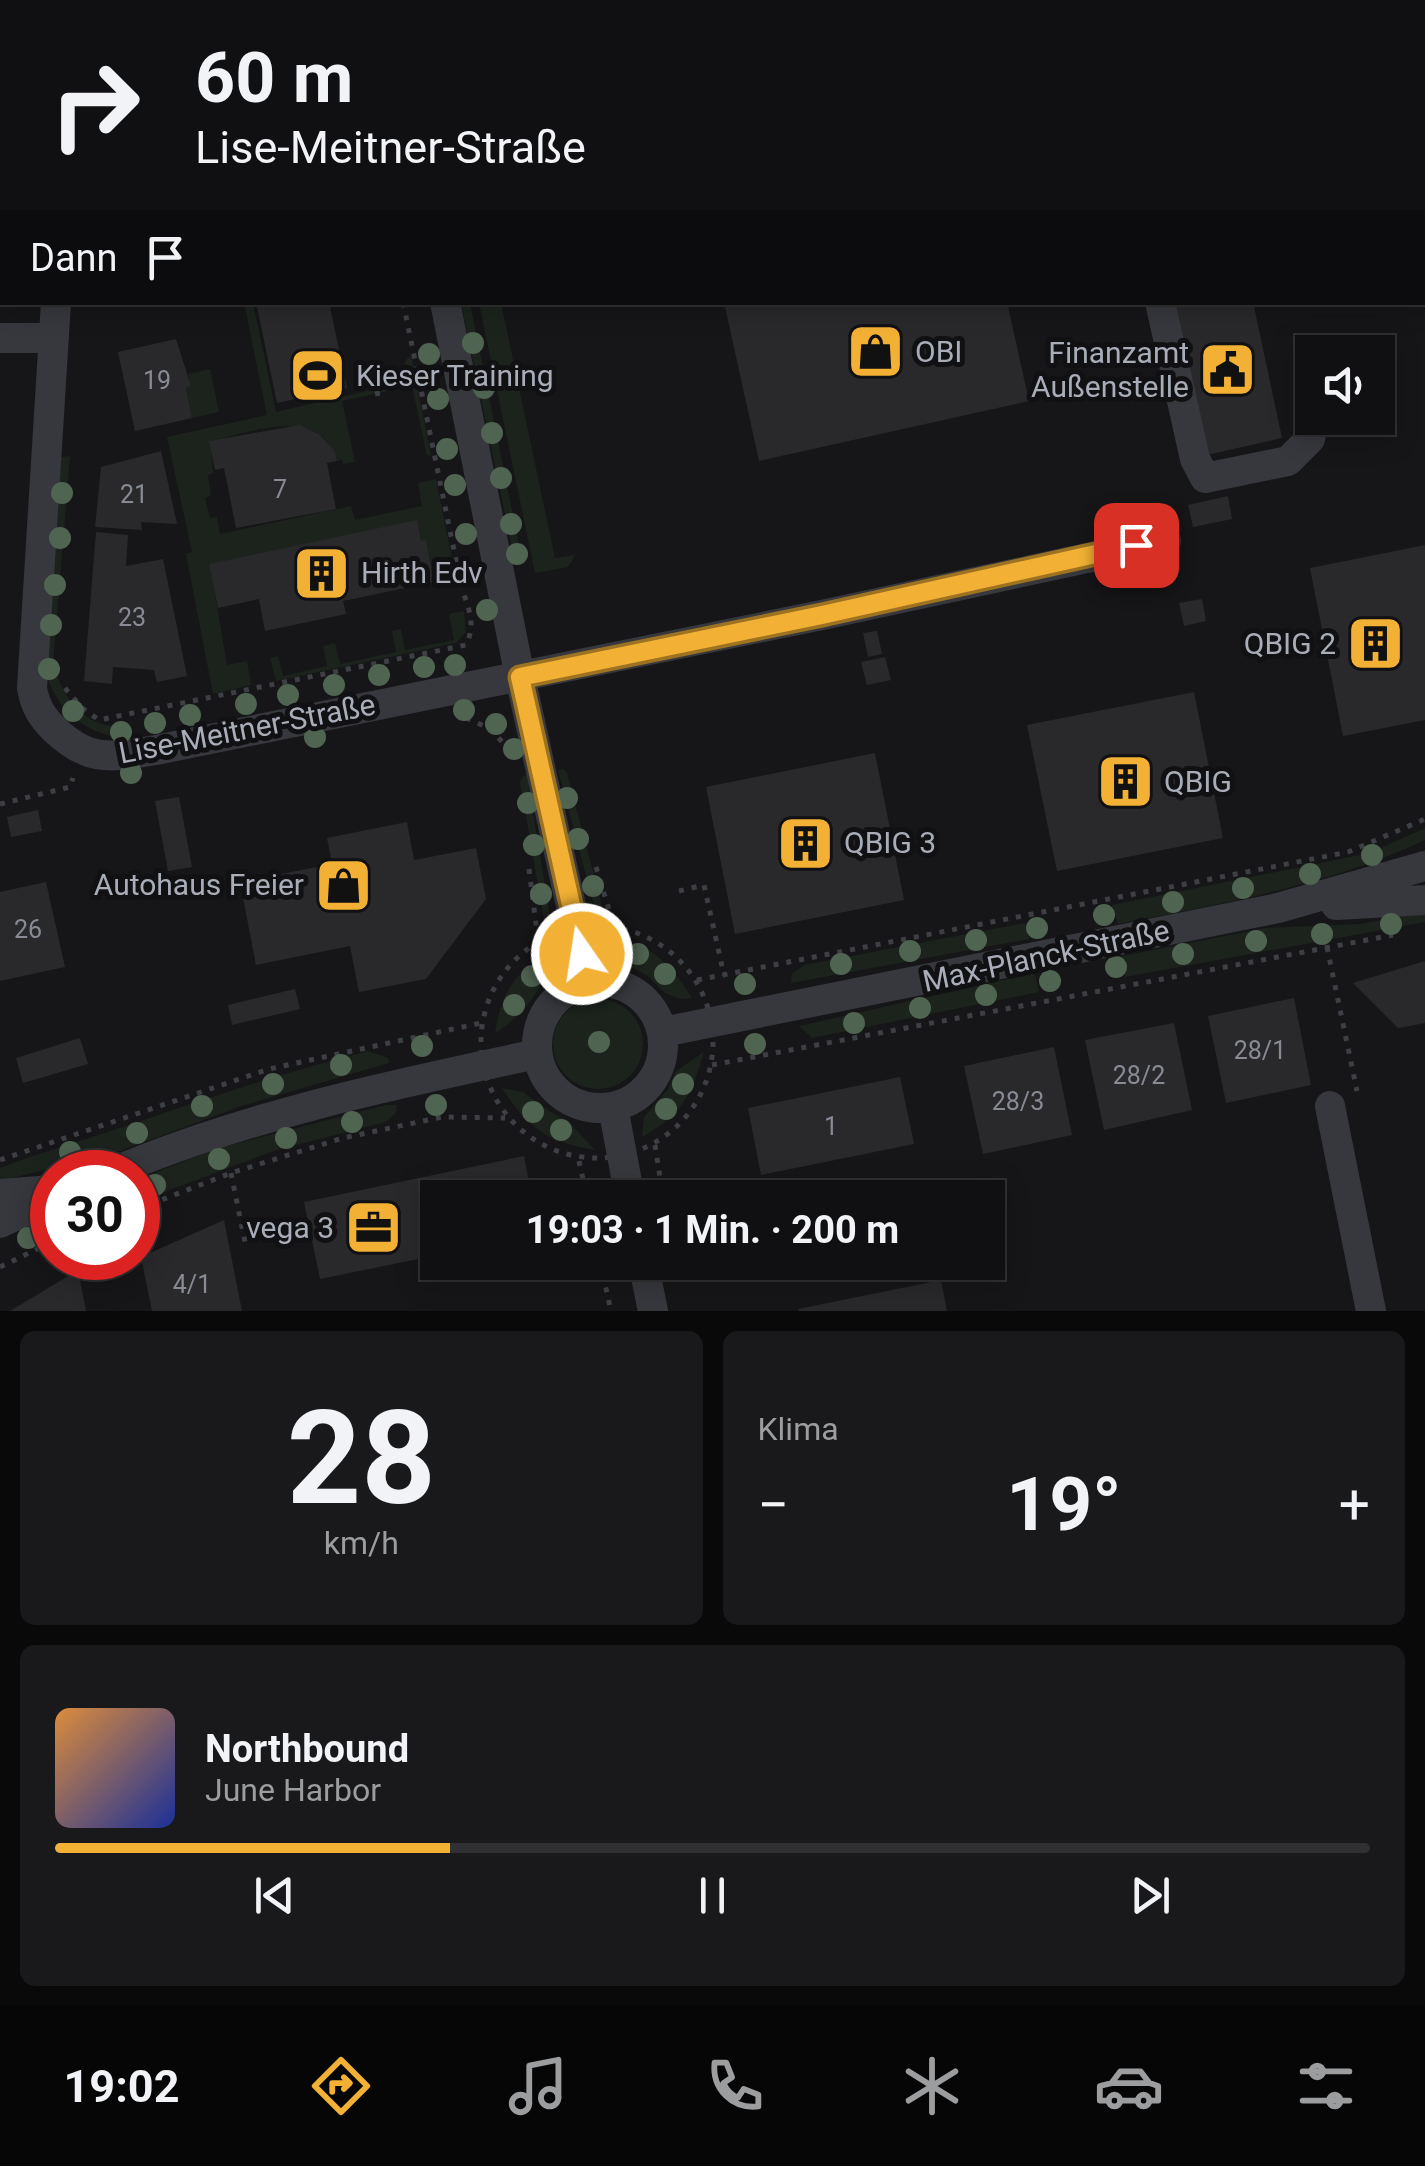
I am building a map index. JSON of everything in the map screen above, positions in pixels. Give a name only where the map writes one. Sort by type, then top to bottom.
[{"type":"street","name":"Lise-Meitner-Straße","points":[[56,305],[32,688],[42,716],[82,752],[112,756],[156,750],[1166,541]]},
{"type":"street","points":[[446,305],[520,677],[588,982]]},
{"type":"street","points":[[1161,305],[1194,459],[1205,478],[1288,460],[1311,435]]},
{"type":"street","points":[[0,338],[54,338]]},
{"type":"street","points":[[1278,908],[1425,851]]},
{"type":"street","name":"Max-Planck-Straße","points":[[664,1032],[1278,908],[1425,866]]},
{"type":"street","points":[[1278,908],[1425,900]]},
{"type":"street","points":[[588,982],[613,982],[636,992],[654,1009],[664,1032],[664,1057],[654,1080],[636,1098],[613,1108],[592,1108],[564,1096],[544,1074],[538,1054],[543,1016],[554,1000],[570,988],[588,982]]},
{"type":"street","points":[[160,1154],[304,1108],[538,1054]]},
{"type":"street","points":[[1345,1103],[1371,1311]]},
{"type":"street","points":[[613,1108],[627,1180]]},
{"type":"street","points":[[0,1194],[30,1192]]},
{"type":"street","points":[[0,1223],[30,1209]]},
{"type":"street","points":[[647,1280],[653,1311]]},
{"type":"path","points":[[62,676],[66,690],[100,720],[466,645],[472,632],[470,612],[403,305]]},
{"type":"path","points":[[378,396],[376,386],[394,382]]},
{"type":"path","points":[[444,691],[450,716],[471,719],[491,729],[509,755]]},
{"type":"path","points":[[0,804],[70,787],[82,752]]},
{"type":"path","points":[[696,980],[1348,852],[1425,819]]},
{"type":"path","points":[[528,859],[538,940]]},
{"type":"path","points":[[679,891],[704,885],[724,975]]},
{"type":"path","points":[[614,926],[654,940],[678,958],[696,980],[711,1024],[712,1064],[696,1106],[654,1145],[622,1155],[579,1161],[525,1136],[507,1118],[486,1065],[481,1023],[502,973],[538,940],[576,927],[614,926]]},
{"type":"path","points":[[712,1064],[1408,932]]},
{"type":"path","points":[[1326,947],[1345,1103]]},
{"type":"path","points":[[0,1160],[269,1069],[481,1023]]},
{"type":"path","points":[[160,1201],[343,1138],[442,1117],[507,1118]]},
{"type":"path","points":[[654,1145],[660,1180]]},
{"type":"path","points":[[579,1161],[583,1180]]},
{"type":"path","points":[[231,1174],[246,1247]]},
{"type":"path","points":[[0,1267],[30,1253]]},
{"type":"path","points":[[604,1280],[611,1311]]},
{"type":"shaded area","points":[[244,305],[253,305],[276,412],[406,382],[405,361],[411,355],[431,455],[427,456],[412,386],[342,401],[355,462],[337,461],[328,443],[300,427],[264,428],[210,441],[213,473],[208,475],[211,495],[205,498],[210,518],[217,517],[220,534],[351,506],[355,520],[422,506],[418,483],[436,479],[456,578],[434,582],[426,541],[421,541],[417,521],[210,564],[227,665],[247,661],[251,685],[213,694],[186,554],[192,552],[167,437],[267,415]]},
{"type":"shaded area","points":[[461,305],[470,305],[522,560],[515,562]]},
{"type":"shaded area","points":[[479,305],[501,305],[555,558],[575,555],[568,567],[535,573]]},
{"type":"shaded area","points":[[210,369],[219,412],[192,418],[186,388],[191,386],[188,374]]},
{"type":"shaded area","points":[[70,456],[53,664],[64,691],[79,711],[100,723],[130,728],[131,738],[101,733],[76,720],[57,699],[45,671],[61,457]]},
{"type":"shaded area","points":[[464,611],[466,632],[456,643],[276,681],[270,658],[278,656],[283,676],[327,666],[323,646],[335,643],[340,664],[396,652],[392,631],[401,629],[405,650],[454,640],[449,614]]},
{"type":"shaded area","points":[[563,769],[605,917],[598,921],[558,770]]},
{"type":"shaded area","points":[[527,776],[552,929],[546,931],[520,782]]},
{"type":"shaded area","points":[[1425,828],[1425,840],[1388,856],[1274,891],[1118,924],[1112,905],[1370,853]]},
{"type":"shaded area","points":[[1425,911],[1425,922],[1125,977],[1122,956],[1266,928],[1361,924]]},
{"type":"shaded area","points":[[1025,923],[1029,939],[791,983],[792,974],[804,965]]},
{"type":"shaded area","points":[[607,939],[634,943],[657,956],[692,998],[680,999],[665,993],[648,976],[620,961]]},
{"type":"shaded area","points":[[555,949],[534,997],[495,1033],[513,983],[530,965]]},
{"type":"shaded area","points":[[1035,973],[1039,992],[812,1038],[799,1026]]},
{"type":"shaded area","points":[[598,999],[630,1012],[643,1044],[630,1076],[598,1089],[566,1076],[553,1044],[566,1012]]},
{"type":"shaded area","points":[[368,1051],[388,1058],[389,1063],[241,1106],[123,1150],[53,1150],[250,1085]]},
{"type":"shaded area","points":[[704,1052],[684,1102],[642,1137],[644,1117],[668,1089],[676,1071]]},
{"type":"shaded area","points":[[502,1088],[523,1092],[567,1120],[595,1150],[564,1143],[540,1131]]},
{"type":"shaded area","points":[[397,1105],[396,1113],[386,1122],[276,1150],[160,1194],[160,1171],[219,1148]]},
{"type":"shaded area","points":[[30,1158],[30,1173],[0,1181],[0,1168]]},
{"type":"building","points":[[257,305],[330,305],[347,388],[277,403]]},
{"type":"building","name":"OBI","points":[[725,305],[1008,305],[1029,401],[759,461]]},
{"type":"building","name":"Finanzamt Außenstelle","points":[[1175,305],[1254,305],[1282,438],[1207,455]]},
{"type":"building","points":[[176,339],[191,386],[186,388],[192,418],[135,431],[118,352]]},
{"type":"building","points":[[300,425],[320,435],[334,450],[337,461],[327,463],[336,509],[236,528],[224,468],[215,470],[209,441]]},
{"type":"building","points":[[161,451],[177,524],[141,522],[142,530],[95,527],[101,467]]},
{"type":"building","points":[[1228,496],[1232,519],[1193,527],[1188,505]]},
{"type":"building","name":"Hirth Edv","points":[[417,520],[421,541],[426,540],[434,582],[343,601],[346,614],[265,631],[259,599],[218,608],[209,564]]},
{"type":"building","points":[[96,532],[128,535],[126,566],[163,559],[187,676],[157,682],[154,670],[113,667],[112,684],[84,681]]},
{"type":"building","name":"QBIG 2","points":[[1425,545],[1425,720],[1343,736],[1310,568]]},
{"type":"building","points":[[1202,599],[1206,621],[1184,626],[1179,603]]},
{"type":"building","points":[[877,631],[882,654],[868,657],[863,633]]},
{"type":"building","points":[[885,657],[891,680],[867,685],[861,662]]},
{"type":"building","name":"QBIG","points":[[1194,692],[1223,838],[1057,871],[1027,725]]},
{"type":"building","name":"QBIG 3","points":[[875,753],[904,900],[735,934],[706,787]]},
{"type":"building","points":[[179,797],[192,867],[168,871],[155,801]]},
{"type":"building","points":[[38,810],[42,831],[11,837],[7,817]]},
{"type":"building","points":[[407,822],[414,860],[476,848],[486,899],[426,979],[359,992],[350,946],[256,965],[240,882],[332,864],[327,838]]},
{"type":"building","points":[[46,882],[65,967],[0,981],[0,892]]},
{"type":"building","points":[[1425,961],[1425,1023],[1398,1028],[1353,983]]},
{"type":"building","points":[[295,989],[300,1009],[232,1025],[228,1005]]},
{"type":"building","points":[[1294,998],[1311,1085],[1226,1103],[1208,1016]]},
{"type":"building","points":[[1174,1023],[1192,1110],[1104,1130],[1085,1040]]},
{"type":"building","points":[[80,1038],[88,1064],[23,1083],[16,1058]]},
{"type":"building","points":[[1054,1047],[1072,1135],[983,1154],[964,1066]]},
{"type":"building","points":[[900,1077],[914,1144],[761,1175],[748,1108]]},
{"type":"building","name":"vega 3","points":[[524,1156],[529,1180],[420,1180],[420,1259],[320,1279],[304,1202]]},
{"type":"building","points":[[224,1220],[242,1311],[152,1311],[146,1280],[160,1280],[160,1249]]},
{"type":"building","points":[[61,1280],[80,1280],[86,1311],[10,1311]]},
{"type":"building","points":[[941,1280],[947,1311],[799,1311]]},
{"type":"place","name":"OBI","points":[[876,352]]},
{"type":"place","name":"Finanzamt Außenstelle","points":[[1228,370]]},
{"type":"place","name":"Kieser Training","points":[[317,376]]},
{"type":"place","name":"Hirth Edv","points":[[322,573]]},
{"type":"place","name":"QBIG 2","points":[[1375,644]]},
{"type":"place","name":"QBIG","points":[[1125,782]]},
{"type":"place","name":"QBIG 3","points":[[805,843]]},
{"type":"place","name":"Autohaus Freier","points":[[343,885]]},
{"type":"place","name":"vega 3","points":[[373,1228]]},
{"type":"route","points":[[582,954],[520,677],[1136,545]]}]
